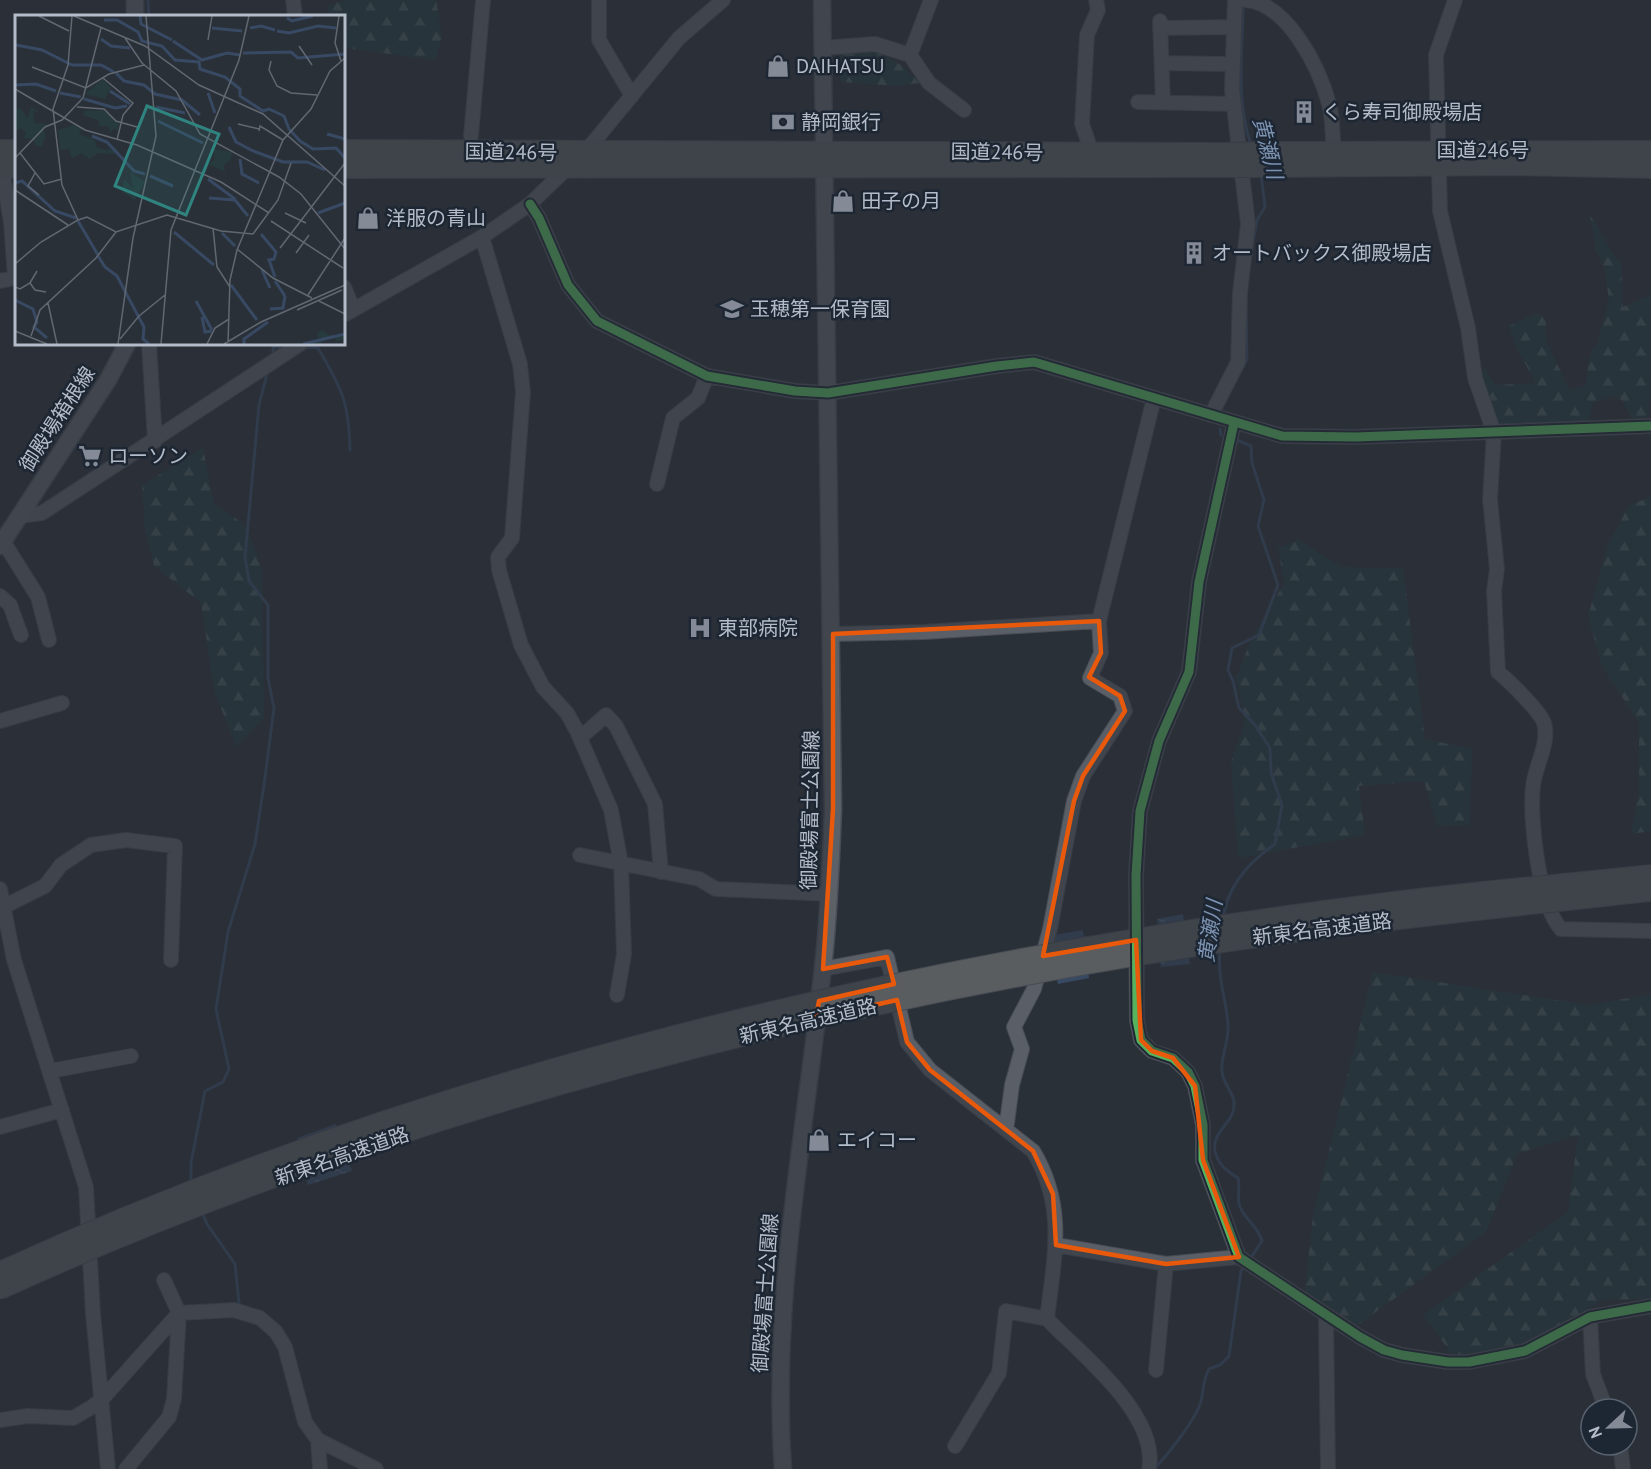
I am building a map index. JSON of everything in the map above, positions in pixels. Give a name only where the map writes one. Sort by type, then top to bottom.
[{"type":"highway","name":"国道246号","points":[[345,150],[584,152],[825,158],[1235,160],[1438,158],[1651,151]]},
{"type":"highway","name":"国道246号","points":[[1263,159],[1334,150],[1518,165],[1651,168]]},
{"type":"highway","points":[[5,163],[15,151]]},
{"type":"highway","name":"国道246号","points":[[345,168],[570,167],[825,158],[1092,153],[1235,160]]},
{"type":"highway","name":"新東名高速道路","points":[[0,1272],[226,1179],[360,1131],[551,1072],[765,1014],[946,973],[1238,924],[1378,904],[1651,875]]},
{"type":"highway","name":"新東名高速道路","points":[[0,1290],[234,1193],[462,1115],[662,1056],[854,1009],[1099,962],[1240,939],[1651,891]]},
{"type":"main road","name":"御殿場富士公園線","points":[[783,1469],[779,1373],[783,1290],[823,969],[830,894],[833,809],[833,634],[822,0]]},
{"type":"main road","name":"御殿場箱根線","points":[[2,543],[108,380],[126,345]]},
{"type":"street","points":[[293,0],[295,15]]},
{"type":"street","points":[[471,136],[483,0]]},
{"type":"street","points":[[599,0],[599,40],[632,96]]},
{"type":"street","points":[[345,293],[348,312],[487,233],[530,204],[584,152],[679,38],[723,0]]},
{"type":"street","points":[[910,55],[931,0]]},
{"type":"street","points":[[1092,153],[1082,124],[1087,35],[1098,10],[1096,0]]},
{"type":"street","points":[[1211,415],[1238,362],[1240,293],[1248,224],[1232,73],[1235,0]]},
{"type":"street","points":[[1248,0],[1279,14],[1300,40],[1329,105],[1334,150]]},
{"type":"street","points":[[1455,0],[1436,55],[1438,158],[1443,230],[1468,328],[1475,378],[1494,433],[1490,499],[1497,569],[1494,591],[1498,672],[1539,712],[1545,725],[1545,740],[1534,780],[1532,804],[1545,900],[1554,921],[1561,929],[1651,931]]},
{"type":"street","points":[[1163,102],[1160,25],[1234,27]]},
{"type":"street","points":[[822,48],[875,44],[910,55],[929,83],[964,110]]},
{"type":"street","points":[[1162,63],[1223,64]]},
{"type":"street","points":[[1138,102],[1234,104]]},
{"type":"street","points":[[0,281],[15,278],[6,224],[5,163]]},
{"type":"street","points":[[530,204],[539,218],[568,285],[597,321],[707,376],[795,391],[828,393],[1034,362],[1282,436],[1356,437],[1651,426]]},
{"type":"street","points":[[487,233],[520,364],[523,392],[512,538],[498,557],[499,570],[512,622],[527,661],[543,687],[567,713],[610,810],[621,864],[624,954],[617,995]]},
{"type":"street","points":[[149,345],[155,441]]},
{"type":"street","points":[[20,516],[42,513],[299,345]]},
{"type":"street","points":[[657,484],[673,418],[698,398],[707,376]]},
{"type":"street","points":[[1006,1130],[1012,1085],[1022,1049],[1014,1027],[1034,989],[1050,929],[1074,801],[1083,776],[1125,711],[1120,696],[1090,678],[1101,653],[1099,621],[1154,398]]},
{"type":"street","points":[[1234,423],[1198,582],[1189,672],[1160,741],[1140,811],[1136,875],[1137,1020],[1141,1040],[1152,1051],[1173,1058],[1188,1072],[1195,1086],[1203,1125],[1203,1160],[1240,1258]]},
{"type":"street","points":[[2,543],[38,597],[49,640]]},
{"type":"street","points":[[0,596],[10,604],[21,634]]},
{"type":"street","points":[[833,634],[924,632],[1099,621]]},
{"type":"street","points":[[0,721],[62,703]]},
{"type":"street","points":[[580,738],[606,715],[616,726],[656,804],[661,872]]},
{"type":"street","points":[[3,907],[45,886],[61,865],[91,845],[126,840],[175,846],[171,960]]},
{"type":"street","points":[[580,855],[699,879],[716,889],[830,894]]},
{"type":"street","points":[[0,889],[14,960],[86,1187],[93,1314],[103,1398],[108,1469]]},
{"type":"street","points":[[823,969],[887,957],[907,1042],[930,1070],[1033,1151],[1043,1168],[1053,1194],[1056,1217],[1056,1245],[1047,1319]]},
{"type":"street","points":[[50,1071],[131,1056]]},
{"type":"street","points":[[0,1127],[62,1110]]},
{"type":"street","points":[[1056,1245],[1166,1264],[1240,1258],[1326,1317],[1384,1350],[1448,1362],[1469,1362],[1526,1351],[1590,1317],[1651,1306]]},
{"type":"street","points":[[1156,1370],[1166,1264]]},
{"type":"street","points":[[126,1469],[169,1417],[174,1400],[179,1313],[164,1280]]},
{"type":"street","points":[[0,1420],[28,1416],[73,1418],[103,1398],[179,1313],[234,1310],[260,1318],[276,1332],[285,1347],[304,1422],[318,1440],[376,1469]]},
{"type":"street","points":[[955,1446],[999,1373],[1006,1311],[1047,1319],[1133,1407],[1152,1454],[1149,1469]]},
{"type":"street","points":[[1326,1317],[1328,1469]]},
{"type":"street","points":[[1590,1317],[1593,1374],[1602,1397]]},
{"type":"street","points":[[318,1440],[320,1469]]},
{"type":"highlighted area","points":[[1099,621],[1101,653],[1089,677],[1120,696],[1125,711],[1083,776],[1074,801],[1043,956],[1136,940],[1141,1040],[1152,1051],[1173,1058],[1195,1086],[1203,1160],[1239,1257],[1166,1264],[1056,1245],[1053,1194],[1033,1151],[930,1070],[907,1042],[897,1000],[816,1018],[819,1001],[894,984],[887,957],[823,969],[833,809],[833,634]]},
{"type":"green space","points":[[345,0],[436,0],[442,36],[435,60],[345,48],[345,15],[327,15],[329,5]]},
{"type":"green space","points":[[869,48],[901,65],[920,83],[897,86],[841,82],[839,65],[844,50]]},
{"type":"green space","points":[[1590,215],[1615,257],[1621,261],[1623,307],[1651,295],[1649,416],[1634,423],[1622,400],[1612,396],[1593,403],[1589,420],[1573,427],[1496,426],[1479,374],[1485,368],[1495,385],[1536,383],[1517,349],[1509,326],[1536,313],[1546,318],[1546,341],[1570,390],[1586,385],[1589,357],[1598,341],[1609,301],[1605,270],[1596,250]]},
{"type":"green space","points":[[203,448],[214,503],[245,525],[262,569],[264,718],[236,747],[214,690],[201,603],[154,566],[145,531],[142,485]]},
{"type":"green space","points":[[1651,497],[1651,831],[1631,834],[1639,792],[1639,722],[1602,667],[1588,616],[1608,545],[1629,505]]},
{"type":"green space","points":[[1298,540],[1342,567],[1403,568],[1425,739],[1472,749],[1470,825],[1437,826],[1424,781],[1359,786],[1365,835],[1238,858],[1231,761],[1245,722],[1236,677],[1251,640],[1284,583],[1278,548]]},
{"type":"green space","points":[[1373,972],[1589,1005],[1651,994],[1651,1299],[1602,1300],[1535,1345],[1458,1362],[1423,1315],[1568,1212],[1578,1135],[1517,1154],[1486,1232],[1351,1330],[1304,1298],[1313,1215]]},
{"type":"water","points":[[1183,914],[1190,964],[1161,967],[1155,932],[1159,931],[1157,919]]},
{"type":"water","points":[[1083,930],[1089,978],[1058,984],[1051,948],[1055,946],[1053,935]]},
{"type":"water","points":[[336,1124],[352,1171],[308,1185],[296,1149],[301,1147],[297,1138]]},
{"type":"waterway","points":[[148,0],[149,15]]},
{"type":"waterway","name":"黄瀬川","points":[[1243,3],[1241,92],[1251,145]]},
{"type":"waterway","name":"黄瀬川","points":[[1250,260],[1257,220],[1265,207],[1261,174]]},
{"type":"waterway","name":"黄瀬川","points":[[1225,401],[1247,359],[1246,305]]},
{"type":"waterway","points":[[272,358],[274,345]]},
{"type":"waterway","points":[[275,347],[287,346]]},
{"type":"waterway","points":[[303,347],[318,348],[333,374],[346,407],[350,450]]},
{"type":"waterway","points":[[191,1184],[191,1163],[205,1091],[223,1082],[229,1069],[216,1009],[228,932],[255,844],[274,708],[268,678],[268,605],[249,581],[245,557],[259,405],[268,370]]},
{"type":"waterway","name":"黄瀬川","points":[[1220,429],[1221,435]]},
{"type":"waterway","name":"黄瀬川","points":[[1223,919],[1225,907],[1234,886],[1248,867],[1275,844],[1282,805],[1271,773],[1270,748],[1255,725],[1239,708],[1228,670],[1232,648],[1259,635],[1278,585],[1258,526],[1264,500],[1252,463],[1251,446],[1239,441]]},
{"type":"waterway","points":[[1220,949],[1220,971],[1228,1027],[1222,1072],[1232,1095],[1234,1109],[1217,1138],[1215,1151],[1221,1164],[1238,1178],[1240,1207],[1258,1231],[1262,1241],[1250,1259]]},
{"type":"waterway","points":[[202,1212],[207,1224],[235,1264],[239,1303]]},
{"type":"waterway","points":[[1154,1469],[1194,1417],[1201,1401],[1209,1369],[1220,1365],[1229,1356],[1241,1271],[1244,1267]]},
{"type":"cycle path","points":[[530,204],[539,218],[568,285],[597,321],[707,376],[795,391],[828,393],[1034,362],[1282,436],[1356,437],[1651,426]]},
{"type":"cycle path","points":[[1234,423],[1199,582],[1189,672],[1159,741],[1140,811],[1136,875],[1137,1020],[1141,1040],[1152,1051],[1173,1058],[1188,1072],[1195,1086],[1203,1125],[1203,1160],[1239,1257],[1360,1337],[1384,1350],[1448,1362],[1469,1362],[1525,1351],[1590,1317],[1651,1306]]},
{"type":"place","name":"DAIHATSU","points":[[778,66]]},
{"type":"place","name":"くら寿司御殿場店","points":[[1304,112]]},
{"type":"place","name":"静岡銀行","points":[[783,122]]},
{"type":"place","name":"田子の月","points":[[843,201]]},
{"type":"place","name":"洋服の青山","points":[[368,218]]},
{"type":"place","name":"オートバックス御殿場店","points":[[1194,253]]},
{"type":"place","name":"玉穂第一保育園","points":[[732,309]]},
{"type":"place","name":"ローソン","points":[[90,456]]},
{"type":"place","name":"東部病院","points":[[700,628]]},
{"type":"place","name":"エイコー","points":[[819,1140]]}]
